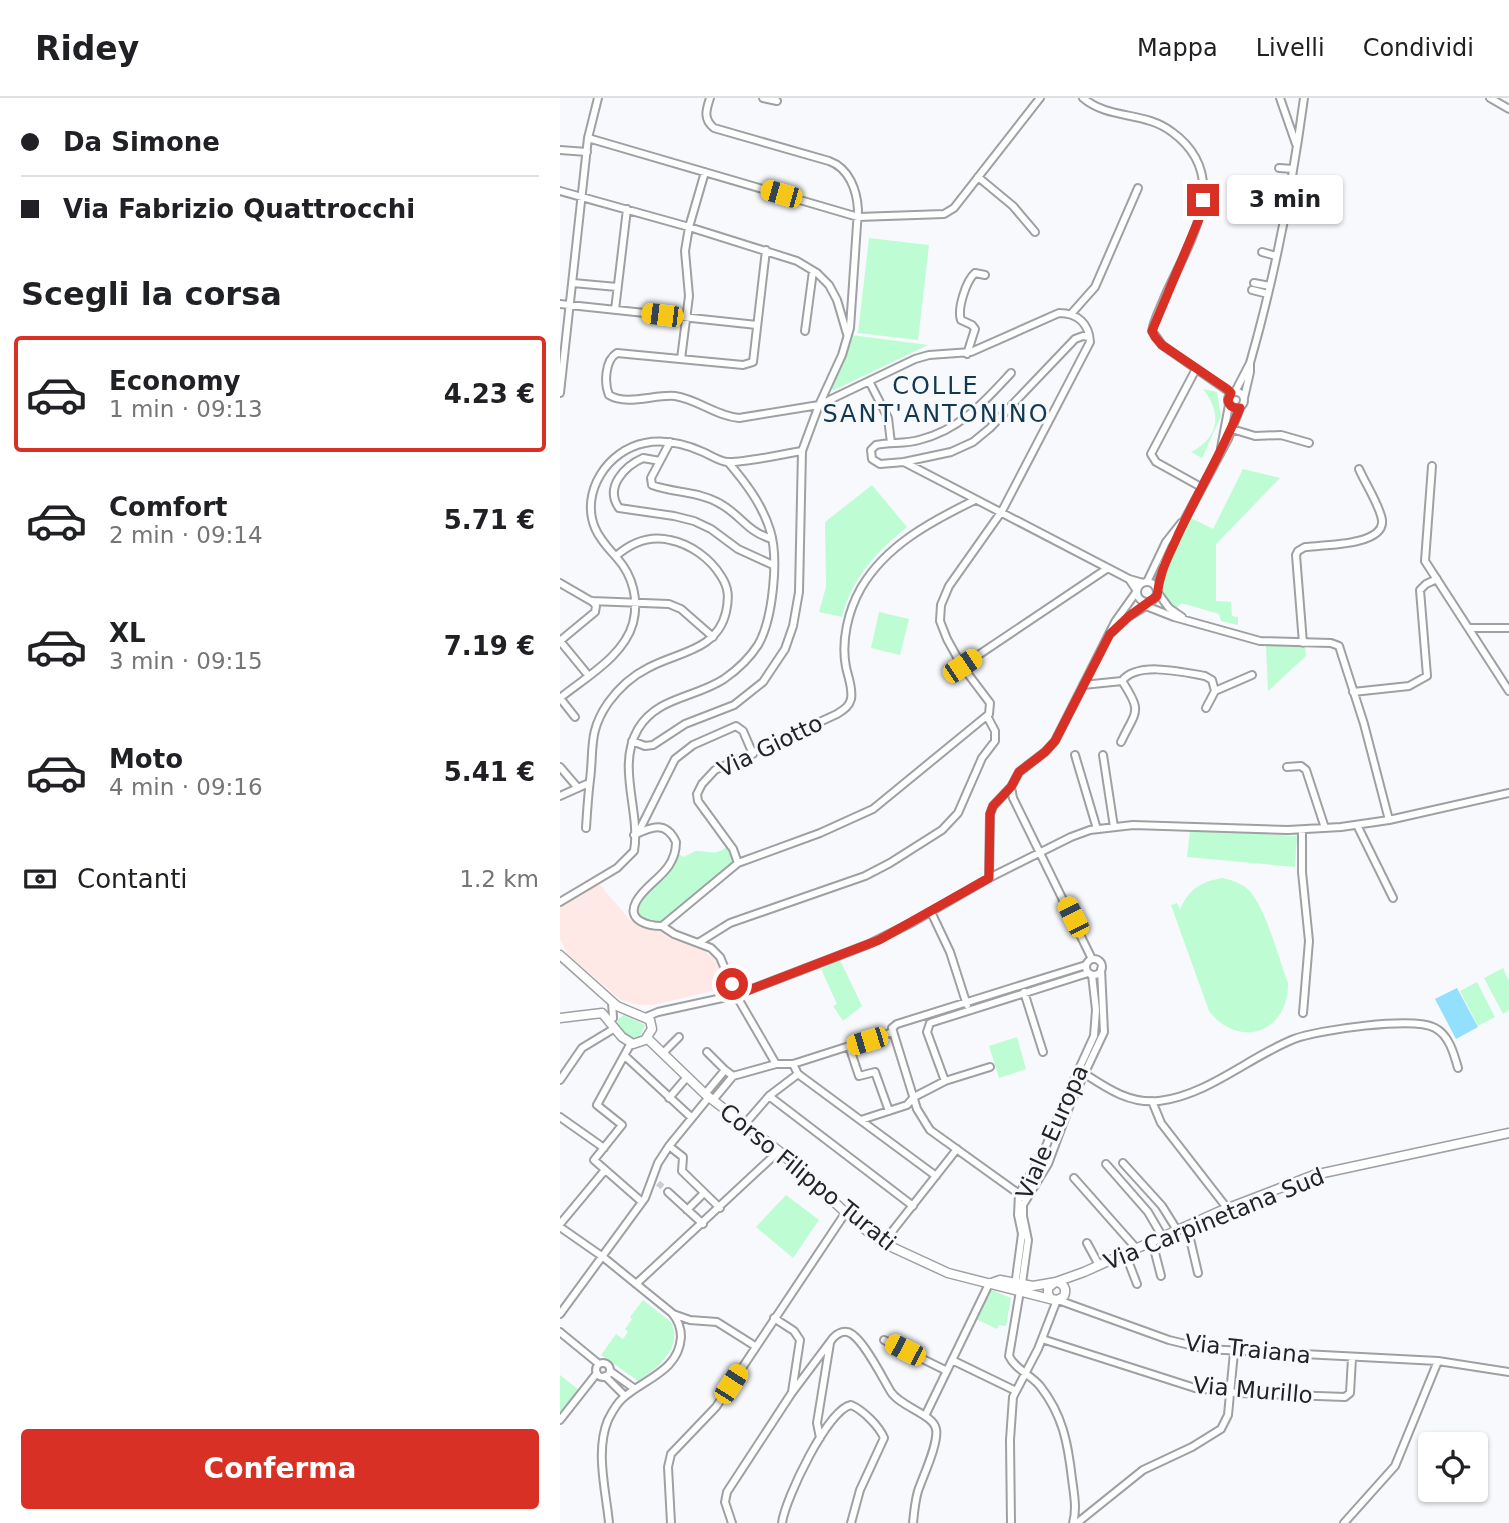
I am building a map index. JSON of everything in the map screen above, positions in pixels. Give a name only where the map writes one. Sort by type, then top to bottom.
[{"type":"main road","points":[[560,955],[612,1002],[646,1017],[652,1024],[647,1038],[640,1043],[631,1043],[604,1014],[598,1012],[560,1018]]},
{"type":"main road","points":[[614,1023],[615,1014],[624,1009]]},
{"type":"main road","name":"Corso Filippo Turati","points":[[647,1038],[709,1097],[779,1151],[883,1243],[940,1270],[989,1284],[1000,1280],[1056,1300]]},
{"type":"main road","name":"Via Carpinetana Sud","points":[[1055,1283],[1227,1208],[1319,1173],[1509,1133]]},
{"type":"main road","name":"Via Carpinetana Sud","points":[[1065,1292],[1084,1272]]},
{"type":"main road","points":[[1055,1283],[1062,1285],[1065,1292],[1056,1300],[1049,1297],[1047,1291],[1055,1283]]},
{"type":"main road","name":"Corso Filippo Turati","points":[[1018,1287],[1055,1283]]},
{"type":"street","points":[[560,393],[587,152],[598,98]]},
{"type":"street","points":[[632,741],[645,746],[653,745],[681,727],[734,705],[760,686],[780,658],[793,626],[800,587],[802,451],[840,360],[851,322],[858,217],[854,191],[847,175],[829,160],[714,128],[706,116],[710,98]]},
{"type":"street","points":[[763,98],[777,101]]},
{"type":"street","points":[[589,138],[858,217],[946,214],[954,208],[1040,98]]},
{"type":"street","points":[[1083,98],[1104,111],[1142,118],[1170,130],[1189,148],[1201,165],[1204,182],[1201,211],[1152,329],[1160,343],[1233,393],[1241,393],[1244,398]]},
{"type":"street","points":[[1279,98],[1297,149]]},
{"type":"street","points":[[1110,634],[1132,614],[1153,601],[1158,591],[1162,567],[1244,404],[1250,363],[1270,286],[1284,216],[1304,98]]},
{"type":"street","points":[[1490,98],[1509,109]]},
{"type":"street","points":[[560,150],[587,152]]},
{"type":"street","points":[[1279,169],[1293,169]]},
{"type":"street","points":[[681,359],[689,288],[685,259],[689,227],[705,172]]},
{"type":"street","points":[[978,177],[1016,208],[1035,232]]},
{"type":"street","points":[[1071,314],[1095,287],[1138,188]]},
{"type":"street","points":[[560,189],[794,259],[814,271],[834,293],[847,336]]},
{"type":"street","points":[[615,310],[627,209]]},
{"type":"street","points":[[1269,216],[1284,216]]},
{"type":"street","points":[[662,926],[738,863],[820,833],[870,811],[987,716],[992,709],[990,703],[962,666],[941,626],[941,605],[947,590],[1002,511],[1087,350],[1089,337],[1084,323],[1071,314],[1054,314],[967,354],[923,356],[819,405],[735,418],[674,396],[620,399],[608,394],[609,360],[615,353],[749,365],[755,360],[766,250]]},
{"type":"street","points":[[1262,253],[1276,256]]},
{"type":"street","points":[[805,331],[814,271]]},
{"type":"street","points":[[967,354],[975,328],[961,320],[959,312],[971,276],[977,273],[985,275]]},
{"type":"street","points":[[573,283],[617,287]]},
{"type":"street","points":[[1268,294],[1253,286],[1270,286]]},
{"type":"street","points":[[560,304],[757,326]]},
{"type":"street","points":[[1011,373],[960,423],[918,441],[879,444],[872,450],[872,459],[880,464],[904,462],[951,452],[977,439],[1075,339],[1089,337]]},
{"type":"street","points":[[1220,450],[1228,400],[1250,363]]},
{"type":"street","points":[[1196,369],[1151,454],[1156,462],[1201,487]]},
{"type":"street","points":[[869,381],[888,418],[891,443]]},
{"type":"street","points":[[1229,405],[1240,408]]},
{"type":"street","points":[[1232,429],[1255,436],[1280,435],[1309,443]]},
{"type":"street","points":[[575,717],[560,698],[623,644],[633,623],[635,601],[629,576],[601,540],[593,523],[592,501],[598,479],[612,460],[627,449],[647,443],[670,442],[691,447],[728,462],[802,451]]},
{"type":"street","points":[[670,442],[650,479],[652,485],[709,498],[736,513],[753,532],[772,539]]},
{"type":"street","points":[[660,461],[643,458],[626,469],[616,482],[616,503],[622,509],[694,521],[711,529],[737,549],[773,565]]},
{"type":"street","points":[[560,902],[625,862],[634,851],[636,834],[629,775],[632,741],[642,723],[656,709],[676,698],[716,683],[737,669],[758,644],[766,625],[773,565],[772,539],[759,504],[728,462]]},
{"type":"street","points":[[904,462],[1129,579],[1153,583],[1169,608],[1184,618]]},
{"type":"street","points":[[1432,466],[1424,554],[1426,564],[1509,691]]},
{"type":"street","points":[[1303,643],[1296,555],[1298,551],[1305,547],[1366,540],[1375,535],[1381,527],[1380,516],[1359,469]]},
{"type":"street","name":"Via Giotto","points":[[738,863],[735,852],[701,807],[697,794],[702,784],[713,771],[847,707],[851,696],[845,643],[852,609],[862,587],[883,559],[902,542],[940,517],[975,500]]},
{"type":"street","points":[[989,878],[991,810],[997,799],[1011,787],[1019,772],[1055,741],[1115,622],[1145,582],[1166,542],[1185,519]]},
{"type":"street","points":[[586,828],[593,735],[601,715],[615,694],[644,670],[697,649],[713,638],[724,621],[728,594],[720,575],[704,557],[680,543],[658,538],[633,543],[616,556]]},
{"type":"street","points":[[962,666],[1108,568]]},
{"type":"street","points":[[1129,579],[1140,600],[1174,617],[1264,642],[1331,643],[1339,646],[1389,820]]},
{"type":"street","points":[[1353,692],[1409,686],[1427,676],[1420,590],[1437,579]]},
{"type":"street","points":[[560,583],[596,606],[594,612],[560,641],[588,675]]},
{"type":"street","points":[[591,601],[658,602],[681,609],[713,638]]},
{"type":"street","points":[[1469,628],[1509,628]]},
{"type":"street","points":[[560,656],[567,650]]},
{"type":"street","points":[[1083,685],[1122,681],[1134,671],[1152,670],[1205,676],[1212,680],[1215,691]]},
{"type":"street","points":[[1206,708],[1215,691],[1252,675]]},
{"type":"street","points":[[1121,742],[1136,708],[1135,701],[1122,681]]},
{"type":"street","points":[[698,943],[730,923],[869,874],[942,830],[958,813],[982,758],[995,741],[995,731],[987,716]]},
{"type":"street","points":[[636,834],[672,764],[685,750],[736,726],[741,729],[752,754]]},
{"type":"street","points":[[1075,755],[1097,829]]},
{"type":"street","points":[[1103,755],[1114,827]]},
{"type":"street","points":[[1287,767],[1301,766],[1306,770],[1325,828]]},
{"type":"street","points":[[560,767],[578,788]]},
{"type":"street","points":[[560,796],[589,782]]},
{"type":"street","points":[[709,1097],[733,1076],[776,1064],[793,1064],[966,1002],[1101,970],[1100,963],[1092,959],[1012,796],[1011,787]]},
{"type":"street","points":[[646,1017],[736,995],[864,946],[1040,852],[1076,835],[1097,829],[1140,825],[1302,830],[1325,828],[1389,820],[1508,793]]},
{"type":"street","points":[[1357,825],[1393,898]]},
{"type":"street","points":[[636,834],[660,826],[670,832],[676,842],[667,868],[638,900],[635,907],[636,917],[641,923],[662,926],[674,934],[711,948],[720,957],[736,995],[776,1064]]},
{"type":"street","points":[[1302,830],[1302,872],[1309,941],[1303,1013]]},
{"type":"street","points":[[931,912],[950,952],[968,1010]]},
{"type":"street","points":[[1089,971],[1092,959]]},
{"type":"street","name":"Viale Europa","points":[[1018,1287],[1027,1245],[1023,1209],[1026,1199],[1048,1164],[1072,1102],[1102,1038],[1105,1026],[1101,970]]},
{"type":"street","points":[[945,1081],[928,1032],[930,1023],[1089,971]]},
{"type":"street","name":"Viale Europa","points":[[1018,1287],[1023,1234],[1018,1215],[1019,1194],[1044,1151],[1093,1039],[1096,1010],[1089,971]]},
{"type":"street","points":[[1024,992],[1043,1052]]},
{"type":"street","points":[[560,1080],[582,1048],[614,1023],[612,1002]]},
{"type":"street","points":[[1085,1074],[1116,1094],[1152,1101],[1196,1089],[1303,1036],[1377,1025],[1416,1023],[1435,1027],[1450,1044],[1458,1068]]},
{"type":"street","points":[[893,1030],[921,1116],[932,1133],[1026,1199]]},
{"type":"street","points":[[663,1053],[679,1037]]},
{"type":"street","points":[[631,1043],[597,1105],[622,1125],[594,1160],[642,1202]]},
{"type":"street","points":[[849,1046],[859,1076],[875,1072],[889,1111]]},
{"type":"street","points":[[702,1061],[708,1051],[733,1076]]},
{"type":"street","points":[[625,1056],[692,1118]]},
{"type":"street","points":[[793,1064],[798,1074],[936,1176]]},
{"type":"street","points":[[861,1120],[907,1105],[914,1097],[945,1081],[990,1067]]},
{"type":"street","points":[[560,1314],[642,1202],[656,1181],[655,1170],[669,1146],[709,1097],[725,1070]]},
{"type":"street","points":[[744,1125],[769,1096],[798,1074]]},
{"type":"street","points":[[669,1098],[687,1077]]},
{"type":"street","points":[[769,1096],[913,1206]]},
{"type":"street","points":[[1152,1101],[1161,1123],[1227,1208]]},
{"type":"street","points":[[560,1117],[604,1148]]},
{"type":"street","points":[[669,1146],[683,1157],[682,1171],[720,1208]]},
{"type":"street","points":[[883,1243],[957,1149]]},
{"type":"street","points":[[636,1284],[779,1151]]},
{"type":"street","points":[[1123,1163],[1164,1208],[1177,1230]]},
{"type":"street","points":[[1106,1164],[1148,1212],[1163,1236]]},
{"type":"street","points":[[605,1170],[560,1226],[603,1257],[671,1313],[678,1321],[681,1331],[676,1355],[663,1371],[625,1396],[612,1411],[603,1442],[609,1523]]},
{"type":"street","points":[[1074,1178],[1136,1248]]},
{"type":"street","points":[[668,1192],[703,1224]]},
{"type":"street","points":[[687,1210],[704,1193]]},
{"type":"street","points":[[671,1523],[668,1464],[671,1454],[712,1412],[846,1212]]},
{"type":"street","points":[[1186,1226],[1198,1273]]},
{"type":"street","points":[[1152,1241],[1161,1276]]},
{"type":"street","points":[[1087,1243],[1099,1265]]},
{"type":"street","points":[[1125,1253],[1137,1284]]},
{"type":"street","points":[[925,1416],[989,1284]]},
{"type":"street","points":[[1018,1287],[1008,1351],[1012,1362],[1026,1372],[1047,1396],[1064,1429],[1075,1523]]},
{"type":"street","name":"Via Traiana","points":[[1065,1292],[1079,1308]]},
{"type":"street","points":[[1011,1523],[1010,1440],[1016,1391],[1042,1339],[1056,1300]]},
{"type":"street","name":"Via Traiana","points":[[1056,1300],[1177,1342],[1202,1348],[1234,1352],[1438,1361],[1509,1372]]},
{"type":"street","points":[[671,1313],[690,1320],[717,1322],[755,1346]]},
{"type":"street","points":[[774,1318],[796,1333],[800,1339],[791,1394]]},
{"type":"street","points":[[560,1332],[599,1364],[606,1363],[608,1374],[625,1396]]},
{"type":"street","points":[[732,1523],[725,1504],[726,1494],[791,1394],[840,1332],[852,1335],[862,1344],[895,1397],[933,1423],[936,1437],[918,1490],[913,1523]]},
{"type":"street","points":[[884,1339],[947,1371]]},
{"type":"street","name":"Via Murillo","points":[[1042,1339],[1180,1384],[1230,1392],[1345,1397],[1350,1393],[1352,1358]]},
{"type":"street","points":[[820,1438],[817,1423],[830,1343]]},
{"type":"street","points":[[1075,1523],[1143,1470],[1219,1431],[1228,1418],[1234,1352]]},
{"type":"street","points":[[952,1360],[1016,1391]]},
{"type":"street","points":[[1343,1523],[1395,1466],[1438,1361]]},
{"type":"street","points":[[560,1419],[597,1373],[599,1364]]},
{"type":"street","points":[[597,1373],[608,1374],[635,1389]]},
{"type":"street","points":[[782,1523],[790,1494],[820,1438],[839,1410],[849,1405],[857,1407],[884,1436],[860,1490],[851,1523]]},
{"type":"shaded area","points":[[599,884],[630,920],[645,929],[658,929],[671,939],[703,950],[718,962],[728,987],[654,1005],[639,1005],[621,1000],[568,955],[560,939],[560,907]]},
{"type":"green space","points":[[869,238],[929,245],[918,340],[858,333]]},
{"type":"green space","points":[[851,335],[928,345],[834,390],[830,388],[848,349]]},
{"type":"green space","points":[[1203,389],[1217,392],[1221,416],[1202,458],[1191,452],[1208,439],[1215,424],[1213,407]]},
{"type":"green space","points":[[1243,469],[1280,478],[1216,544],[1216,601],[1231,602],[1232,616],[1238,617],[1238,625],[1221,621],[1219,614],[1181,603],[1177,608],[1168,601],[1163,592],[1160,577],[1189,517],[1213,529]]},
{"type":"green space","points":[[872,485],[907,527],[885,546],[859,578],[842,617],[819,612],[826,587],[825,522]]},
{"type":"green space","points":[[879,612],[909,619],[900,655],[871,648]]},
{"type":"green space","points":[[1266,646],[1305,646],[1306,656],[1268,691]]},
{"type":"green space","points":[[1190,830],[1297,836],[1295,867],[1187,857]]},
{"type":"green space","points":[[727,846],[734,862],[661,922],[650,923],[642,918],[638,912],[641,900],[663,878],[676,853],[684,857],[696,851],[720,851]]},
{"type":"green space","points":[[1223,878],[1246,888],[1257,902],[1268,924],[1288,983],[1286,1000],[1280,1014],[1271,1024],[1260,1030],[1234,1030],[1221,1023],[1209,1011],[1171,905],[1177,903],[1180,910],[1197,887]]},
{"type":"green space","points":[[840,960],[862,1006],[843,1021],[833,1006],[837,1004],[821,969]]},
{"type":"green space","points":[[1503,968],[1509,981],[1509,1010],[1503,1014],[1484,978]]},
{"type":"green space","points":[[1477,982],[1495,1017],[1478,1026],[1460,991]]},
{"type":"green space","points":[[624,1015],[645,1025],[640,1037],[631,1038],[618,1026],[617,1020]]},
{"type":"green space","points":[[1017,1037],[1026,1069],[999,1078],[989,1046]]},
{"type":"green space","points":[[786,1195],[819,1220],[793,1258],[756,1227]]},
{"type":"green space","points":[[989,1289],[1011,1298],[1006,1326],[999,1325],[997,1329],[976,1319]]},
{"type":"green space","points":[[643,1300],[671,1322],[674,1340],[660,1364],[638,1381],[601,1355],[616,1334],[623,1339],[628,1332],[625,1329],[632,1319],[630,1317]]},
{"type":"green space","points":[[560,1375],[579,1390],[560,1412]]},
{"type":"water","points":[[1457,988],[1478,1027],[1456,1039],[1435,999]]},
{"type":"tunnel","points":[[658,1183],[668,1192]]},
{"type":"district","name":"COLLE SANT'ANTONINO","points":[[936,400]]},
{"type":"route","points":[[732,984],[736,995],[864,946],[891,934],[989,878],[990,814],[994,804],[1011,787],[1019,772],[1055,741],[1110,634],[1157,596],[1163,564],[1228,439],[1240,408],[1229,405],[1228,397],[1231,393],[1227,389],[1162,345],[1152,331],[1199,219],[1203,200]]}]
